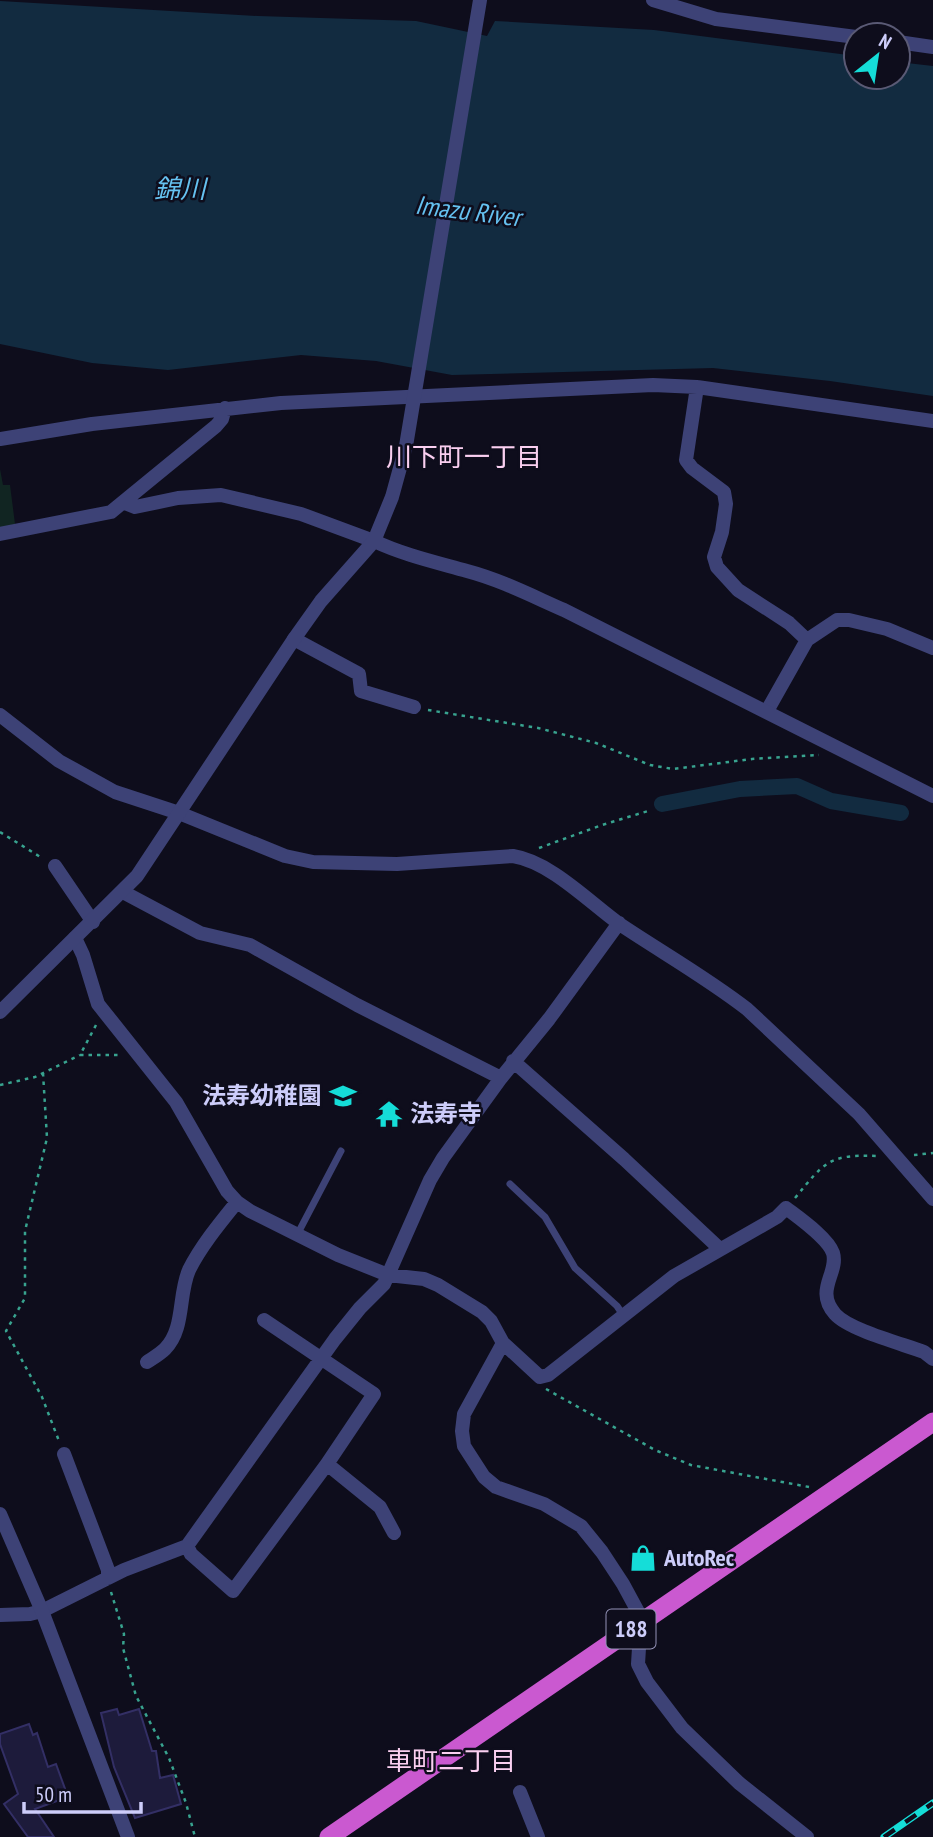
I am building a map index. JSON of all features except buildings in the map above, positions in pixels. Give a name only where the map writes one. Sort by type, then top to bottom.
[{"type":"highway","name":"188","points":[[329,1837],[933,1422]]},
{"type":"street","points":[[653,0],[695,6],[716,19],[842,35]]},
{"type":"street","points":[[0,1012],[123,892],[152,856],[294,639],[321,601],[374,541],[392,497],[405,446],[480,3]]},
{"type":"street","points":[[912,45],[933,47]]},
{"type":"street","points":[[0,439],[92,424],[415,389],[542,389],[653,385],[697,387],[933,421]]},
{"type":"street","points":[[697,387],[686,460],[692,468],[724,492],[726,504],[722,532],[714,556],[717,567],[738,590],[789,623],[807,640]]},
{"type":"street","points":[[0,534],[111,512],[216,426],[222,419],[225,408]]},
{"type":"street","points":[[125,503],[135,507],[178,498],[221,495],[301,514],[422,560],[469,571],[509,585],[767,711],[933,796]]},
{"type":"street","points":[[767,711],[807,640],[837,620],[849,620],[887,629],[933,648]]},
{"type":"street","points":[[294,639],[359,674],[361,691],[414,707]]},
{"type":"street","points":[[0,715],[59,761],[115,792],[179,813],[285,856],[313,862],[397,864],[513,856],[525,858],[554,875],[619,923],[747,1009],[859,1114],[933,1199]]},
{"type":"street","points":[[55,866],[93,922]]},
{"type":"street","points":[[123,892],[200,933],[250,945],[358,1005],[500,1078]]},
{"type":"street","points":[[0,1615],[42,1611],[108,1578],[187,1546],[360,1308],[384,1284],[430,1180],[443,1158],[500,1078],[549,1019],[619,923]]},
{"type":"street","points":[[75,938],[83,955],[93,994],[105,1015],[176,1102],[237,1202],[297,1236],[338,1255],[388,1275],[424,1279],[438,1284],[482,1312],[491,1321],[503,1343],[540,1377],[548,1375],[674,1276],[777,1217],[786,1208],[833,1251],[833,1263],[825,1291],[834,1313],[850,1324],[924,1352],[933,1359]]},
{"type":"street","points":[[513,1061],[624,1159],[720,1250]]},
{"type":"street","points":[[147,1362],[166,1349],[174,1336],[190,1270],[208,1240],[237,1202]]},
{"type":"street","points":[[187,1546],[191,1555],[233,1591],[327,1464],[374,1394],[264,1320]]},
{"type":"street","points":[[503,1343],[464,1414],[461,1431],[464,1446],[484,1477],[496,1487],[544,1504],[581,1527],[616,1573],[636,1626],[638,1664],[647,1682],[682,1728],[739,1783],[807,1837]]},
{"type":"street","points":[[64,1454],[108,1578]]},
{"type":"street","points":[[327,1464],[380,1507],[394,1534]]},
{"type":"street","points":[[0,1514],[42,1611],[128,1837]]},
{"type":"street","points":[[520,1792],[538,1837]]},
{"type":"lane","points":[[297,1236],[341,1151]]},
{"type":"lane","points":[[510,1184],[545,1217],[575,1268],[617,1306],[624,1316]]},
{"type":"path","points":[[414,707],[538,728],[596,743],[650,765],[673,769],[752,759],[820,755],[837,746]]},
{"type":"path","points":[[525,858],[533,850],[648,811]]},
{"type":"path","points":[[0,832],[55,866]]},
{"type":"path","points":[[80,1055],[93,1029],[105,1015]]},
{"type":"path","points":[[0,1086],[43,1073],[80,1055],[125,1055],[133,1050]]},
{"type":"path","points":[[43,1073],[47,1138],[25,1231],[25,1298],[6,1331],[41,1397],[64,1454]]},
{"type":"path","points":[[786,1208],[814,1174],[832,1158],[850,1155],[895,1157],[933,1153]]},
{"type":"path","points":[[540,1377],[547,1391],[655,1450],[691,1465],[812,1488],[824,1497]]},
{"type":"path","points":[[108,1578],[124,1634],[123,1648],[136,1696],[169,1758],[186,1802],[195,1837]]},
{"type":"green space","points":[[0,469],[3,485],[10,485],[15,524],[0,528]]},
{"type":"water","name":"錦川","points":[[0,1],[258,16],[416,21],[487,36],[495,21],[654,30],[842,54],[842,91],[912,91],[912,64],[933,66],[933,396],[713,368],[452,375],[376,361],[301,355],[168,370],[92,363],[0,344]]},
{"type":"waterway","points":[[662,804],[740,789],[797,786],[831,801],[901,813]]},
{"type":"railway","points":[[884,1837],[933,1803]]},
{"type":"place","name":"法寿幼稚園","points":[[343,1096]]},
{"type":"place","name":"法寿寺","points":[[389,1114]]},
{"type":"place","name":"AutoRec","points":[[643,1558]]},
{"type":"district","name":"川下町一丁目","points":[[464,457]]},
{"type":"district","name":"車町二丁目","points":[[451,1761]]},
{"type":"water label","name":"Imazu River","points":[[468,211]]}]
